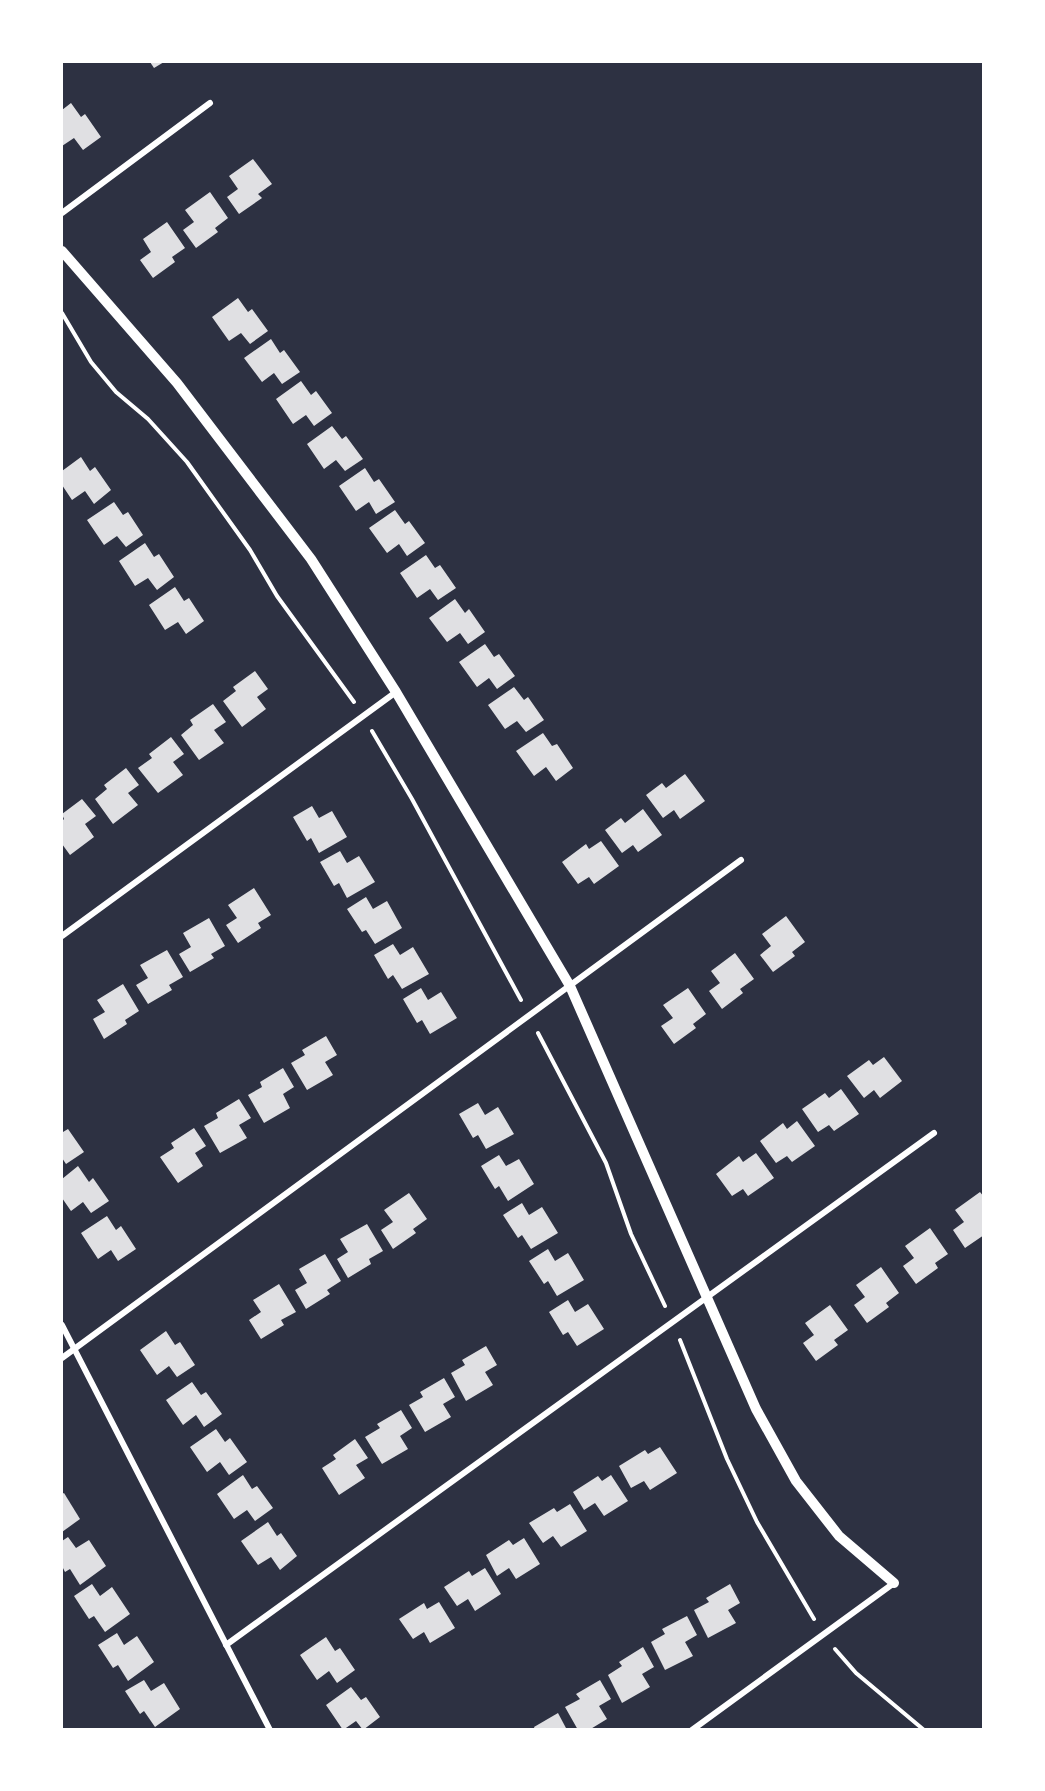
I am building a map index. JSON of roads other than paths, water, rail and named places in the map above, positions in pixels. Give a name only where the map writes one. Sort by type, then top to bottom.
[{"type":"street","points":[[62,213],[210,103]]},
{"type":"street","points":[[62,251],[177,383],[297,541],[396,692],[570,986],[756,1408],[796,1481],[839,1536],[894,1583],[693,1730]]},
{"type":"street","points":[[62,936],[396,692]]},
{"type":"street","points":[[62,1358],[741,860]]},
{"type":"street","points":[[226,1645],[934,1133]]},
{"type":"street","points":[[62,1325],[270,1730]]}]
